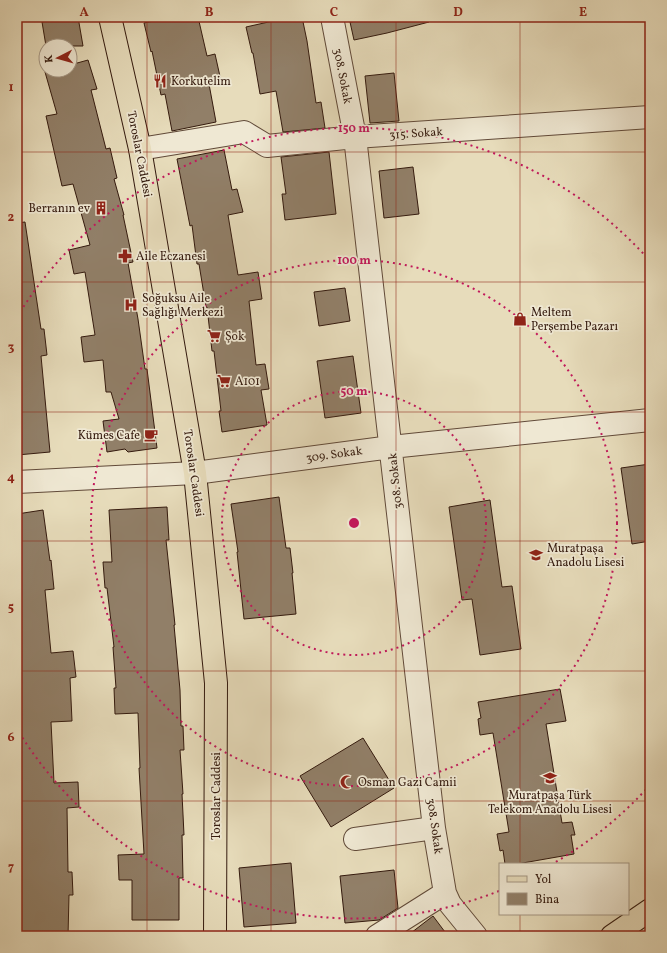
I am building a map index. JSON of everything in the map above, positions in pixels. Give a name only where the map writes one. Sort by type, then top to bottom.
[{"type":"main road","name":"Toroslar Caddesi","points":[[110,17],[140,149],[195,473],[216,684],[215,936]]},
{"type":"main road","points":[[612,936],[650,910]]},
{"type":"street","name":"308. Sokak","points":[[332,17],[355,137],[434,828],[445,893],[450,904],[476,936]]},
{"type":"street","name":"315. Sokak","points":[[140,149],[244,132],[267,146],[355,137],[650,117]]},
{"type":"street","name":"309. Sokak","points":[[17,482],[195,473],[391,447],[650,420]]},
{"type":"street","points":[[355,839],[434,828]]},
{"type":"street","points":[[378,936],[445,893]]},
{"type":"building","points":[[68,17],[78,17],[83,46],[78,46],[78,38],[45,38],[42,22]]},
{"type":"building","points":[[172,17],[198,17],[207,56],[215,54],[221,81],[209,84],[216,122],[172,131],[165,94],[161,95],[152,51],[151,52],[144,23]]},
{"type":"building","points":[[291,17],[302,17],[316,103],[321,102],[325,128],[283,132],[276,91],[260,94],[253,53],[246,27]]},
{"type":"building","points":[[356,17],[428,17],[429,22],[354,40],[350,22],[357,21]]},
{"type":"building","points":[[88,60],[97,89],[91,90],[106,149],[110,148],[117,178],[114,179],[124,215],[133,262],[128,263],[145,369],[147,369],[157,448],[128,452],[125,449],[107,452],[103,421],[119,419],[111,392],[106,392],[103,360],[84,362],[81,337],[95,335],[85,272],[74,274],[69,250],[90,245],[73,184],[62,186],[46,116],[57,114],[47,78],[78,78],[78,63]]},
{"type":"building","points":[[394,73],[399,121],[370,123],[365,76]]},
{"type":"building","points":[[224,150],[232,190],[237,189],[243,212],[228,215],[238,275],[258,272],[262,299],[249,301],[256,365],[265,364],[269,389],[261,390],[267,425],[222,432],[214,351],[212,351],[207,307],[199,264],[197,264],[192,225],[190,226],[177,159]]},
{"type":"building","points":[[329,152],[336,214],[285,220],[282,194],[286,194],[281,157]]},
{"type":"building","points":[[413,167],[419,214],[384,218],[379,171]]},
{"type":"building","points":[[25,222],[41,329],[44,329],[47,355],[41,356],[50,452],[17,455],[17,223]]},
{"type":"building","points":[[345,288],[350,321],[319,326],[314,292]]},
{"type":"building","points":[[353,356],[361,413],[325,418],[317,361]]},
{"type":"building","points":[[650,464],[650,541],[632,544],[621,468]]},
{"type":"building","points":[[279,497],[286,548],[290,548],[296,614],[244,619],[238,552],[231,504]]},
{"type":"building","points":[[490,500],[502,587],[512,586],[521,649],[480,655],[472,599],[462,600],[449,507]]},
{"type":"building","points":[[167,507],[169,540],[166,540],[175,625],[181,726],[183,726],[184,750],[180,750],[184,835],[182,835],[183,878],[179,878],[179,920],[132,920],[132,880],[119,880],[118,855],[144,854],[139,768],[138,713],[115,714],[114,688],[116,688],[114,647],[107,588],[105,588],[103,562],[112,562],[109,510]]},
{"type":"building","points":[[43,510],[54,589],[45,590],[51,653],[73,651],[76,677],[70,678],[72,721],[51,722],[54,783],[78,782],[79,807],[67,808],[68,872],[72,872],[73,895],[69,895],[68,936],[19,936],[17,853],[17,514]]},
{"type":"building","points":[[560,689],[566,721],[546,724],[562,823],[572,822],[575,835],[571,835],[574,854],[523,863],[505,863],[503,850],[500,851],[497,834],[509,832],[493,733],[480,735],[478,719],[481,718],[478,702]]},
{"type":"building","name":"Osman Gazi Camii","points":[[363,738],[394,788],[331,827],[300,776]]},
{"type":"building","points":[[291,863],[296,923],[244,927],[239,868]]},
{"type":"building","points":[[394,870],[398,908],[379,920],[345,923],[340,876]]},
{"type":"building","points":[[433,916],[448,936],[407,936]]},
{"type":"place","name":"Korkutelim","points":[[160,81]]},
{"type":"place","name":"Berranın ev","points":[[101,208]]},
{"type":"place","name":"Aile Eczanesi","points":[[125,256]]},
{"type":"place","name":"Soğuksu Aile Sağlığı Merkezi","points":[[131,305]]},
{"type":"place","name":"Meltem Perşembe Pazarı","points":[[520,319]]},
{"type":"place","name":"Şok","points":[[214,336]]},
{"type":"place","name":"A101","points":[[224,381]]},
{"type":"place","name":"Kümes Cafe","points":[[151,435]]},
{"type":"place","name":"Muratpaşa Anadolu Lisesi","points":[[536,555]]},
{"type":"place","name":"Muratpaşa Türk Telekom Anadolu Lisesi","points":[[550,778]]},
{"type":"place","name":"Osman Gazi Camii","points":[[347,782]]}]
